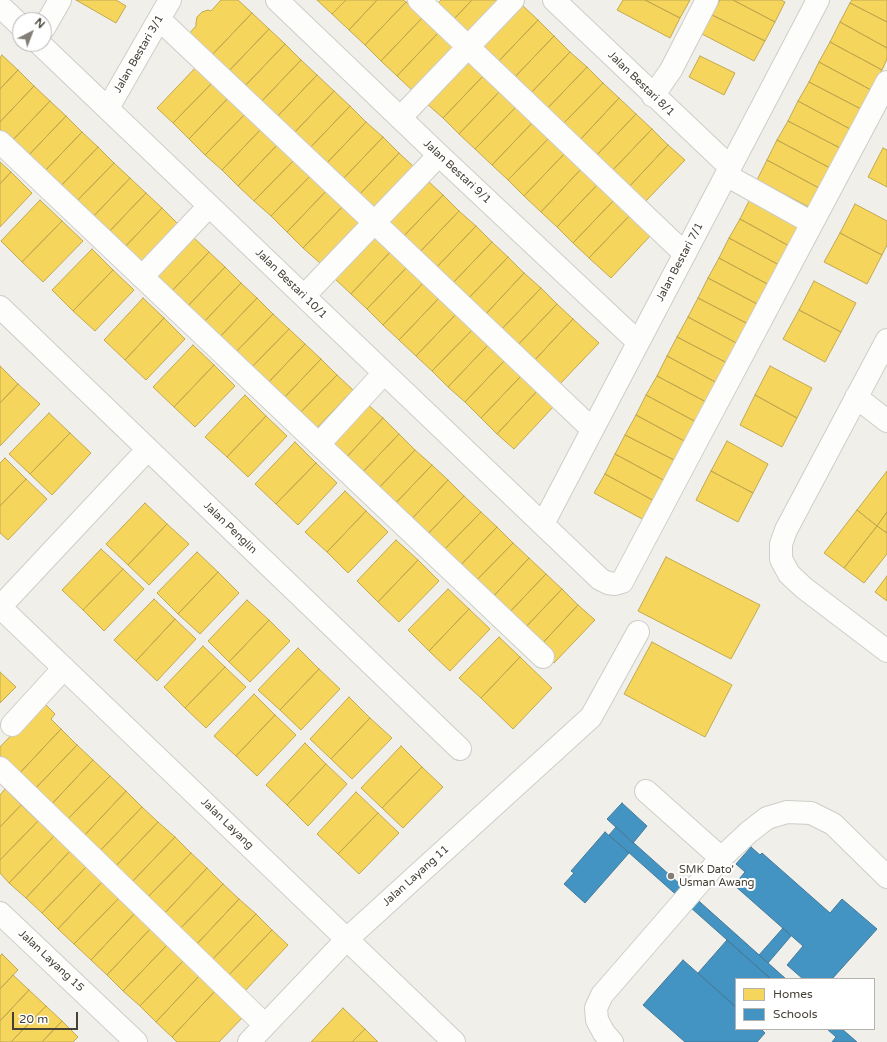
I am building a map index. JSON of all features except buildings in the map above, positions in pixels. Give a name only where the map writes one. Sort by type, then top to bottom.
[{"type":"street","points":[[52,14],[60,0]]},
{"type":"street","name":"Jalan Bestari 3/1","points":[[108,108],[170,0]]},
{"type":"street","name":"Jalan Bestari 9/1","points":[[278,0],[400,118],[638,342]]},
{"type":"street","points":[[419,0],[685,254]]},
{"type":"street","points":[[400,118],[513,0]]},
{"type":"street","name":"Jalan Bestari 8/1","points":[[554,0],[728,171],[812,223]]},
{"type":"street","points":[[653,96],[671,70],[707,0]]},
{"type":"street","name":"Jalan Bestari 7/1","points":[[543,524],[818,0]]},
{"type":"street","points":[[0,6],[12,17]]},
{"type":"street","points":[[159,19],[592,429]]},
{"type":"street","name":"Jalan Bestari 10/1","points":[[48,52],[600,579],[608,583],[615,584],[622,582],[812,223]]},
{"type":"street","points":[[812,223],[887,82]]},
{"type":"street","points":[[0,142],[543,657]]},
{"type":"street","points":[[304,296],[439,155]]},
{"type":"street","points":[[142,277],[209,206]]},
{"type":"street","name":"Jalan Penglin","points":[[0,307],[460,749]]},
{"type":"street","points":[[887,340],[786,530],[781,544],[781,559],[789,574],[804,588],[887,651]]},
{"type":"street","points":[[319,444],[384,373]]},
{"type":"street","points":[[856,398],[887,421]]},
{"type":"street","points":[[0,607],[148,449]]},
{"type":"street","name":"Jalan Layang","points":[[0,607],[454,1042]]},
{"type":"street","name":"Jalan Layang 11","points":[[249,1042],[347,939],[591,717],[638,632]]},
{"type":"street","points":[[12,725],[64,668]]},
{"type":"street","points":[[0,768],[265,1025]]},
{"type":"street","points":[[646,791],[721,858]]},
{"type":"street","points":[[612,1042],[604,1033],[597,1020],[596,1008],[602,995],[721,858],[749,832],[767,818],[787,812],[811,812],[833,824],[887,877]]},
{"type":"street","name":"Jalan Layang 15","points":[[0,913],[136,1042]]},
{"type":"place","name":"SMK Dato' Usman Awang","points":[[671,876]]}]
